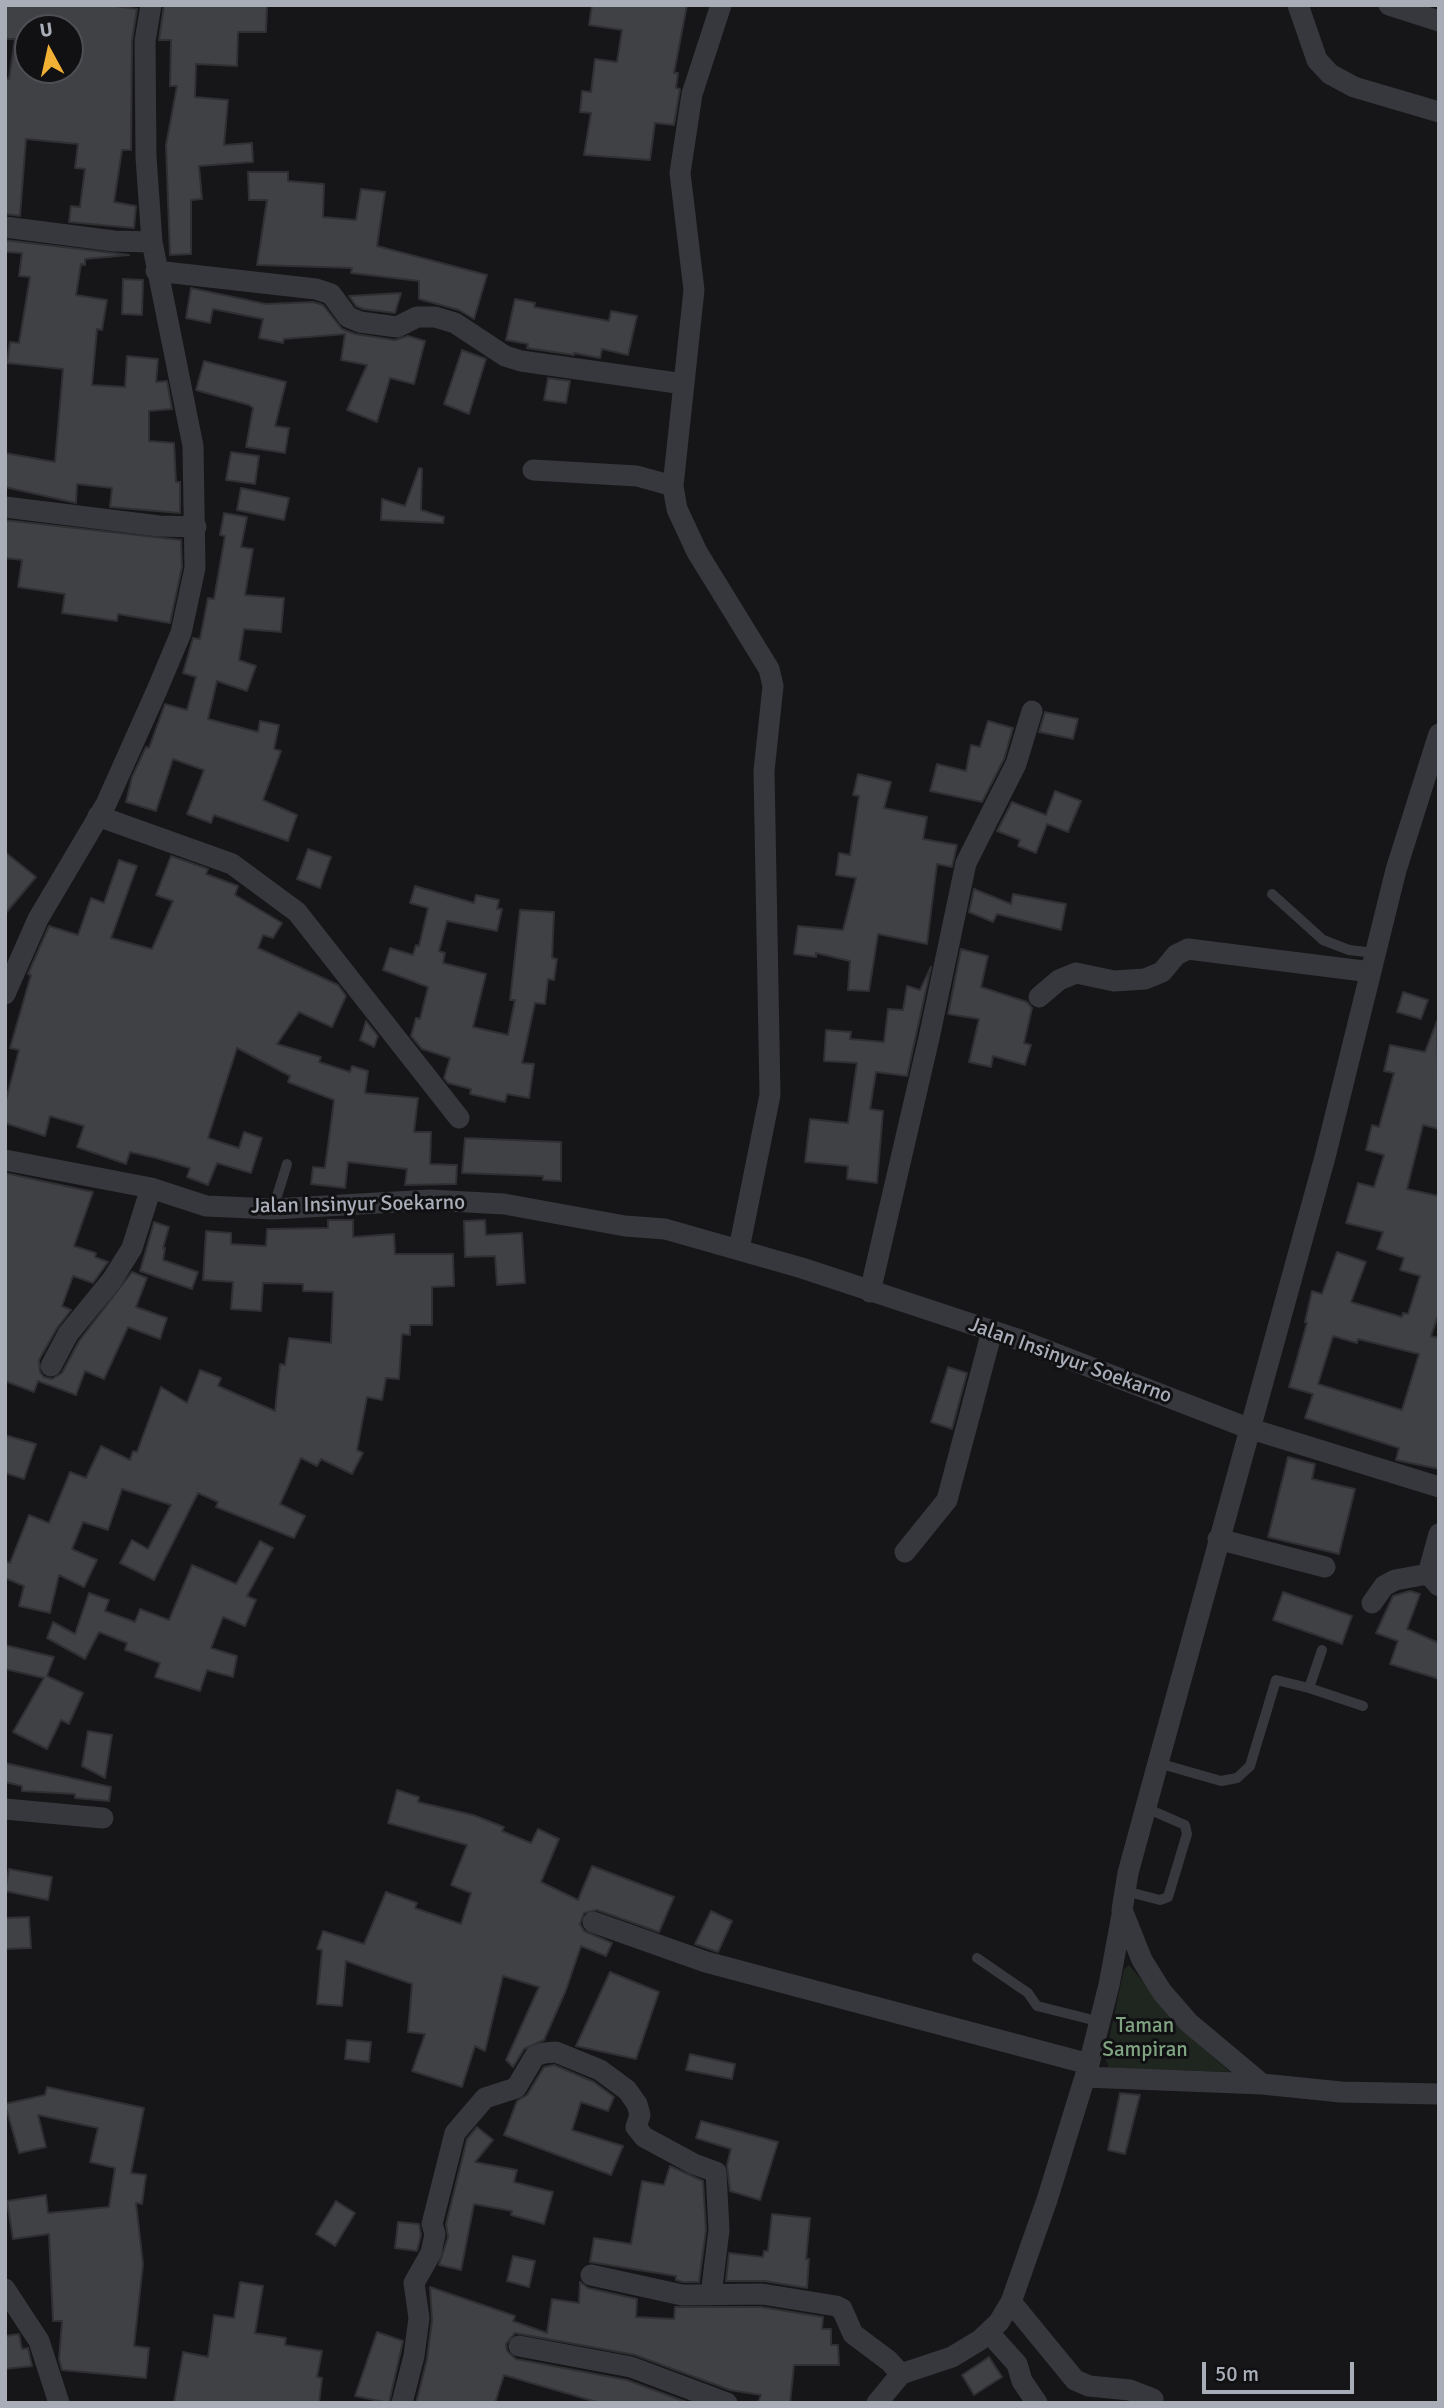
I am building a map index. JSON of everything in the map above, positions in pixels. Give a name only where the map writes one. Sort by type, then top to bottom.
[{"type":"street","points":[[5,993],[38,919],[102,811],[181,633],[195,568],[193,446],[152,242],[146,157],[145,41],[151,5]]},
{"type":"street","points":[[721,5],[692,94],[680,173],[694,290],[673,485],[677,509],[697,552],[769,668],[773,686],[764,771],[770,1095],[739,1249]]},
{"type":"street","points":[[1298,5],[1317,60],[1330,74],[1354,87],[1439,112]]},
{"type":"street","points":[[1389,5],[1439,21]]},
{"type":"street","points":[[5,227],[152,242]]},
{"type":"street","points":[[156,271],[316,289],[331,294],[348,317],[360,322],[397,327],[417,317],[435,317],[455,323],[505,356],[521,361],[684,384]]},
{"type":"street","points":[[533,470],[637,476],[673,485]]},
{"type":"street","points":[[5,507],[159,526],[196,527]]},
{"type":"street","points":[[870,1292],[929,1038],[966,863],[1016,764],[1032,711]]},
{"type":"street","points":[[877,2403],[901,2375],[952,2357],[989,2333],[1011,2302],[1047,2200],[1101,2022],[1123,1900],[1146,1808],[1248,1428],[1325,1157],[1396,870],[1439,734]]},
{"type":"street","points":[[102,811],[232,864],[297,912],[442,1092],[459,1118]]},
{"type":"street","points":[[1039,996],[1059,981],[1076,973],[1114,981],[1145,979],[1162,972],[1175,955],[1188,950],[1373,962]]},
{"type":"street","name":"Jalan Insinyur Soekarno","points":[[5,1160],[151,1188],[206,1206],[273,1209],[430,1200],[549,1210],[592,1220],[665,1229],[739,1249],[992,1331],[1248,1428],[1439,1487]]},
{"type":"street","points":[[51,1366],[68,1334],[112,1280],[132,1248],[151,1188]]},
{"type":"street","points":[[905,1552],[947,1500],[992,1331]]},
{"type":"street","points":[[1372,1603],[1384,1586],[1395,1580],[1433,1580],[1439,1534]]},
{"type":"street","points":[[1218,1539],[1325,1567]]},
{"type":"street","points":[[5,1810],[103,1818]]},
{"type":"street","points":[[1123,1900],[1142,1960],[1163,1992],[1197,2031],[1262,2084]]},
{"type":"street","points":[[593,1922],[706,1962],[781,1979],[1087,2071],[1341,2092],[1439,2094]]},
{"type":"street","points":[[402,2403],[414,2356],[419,2318],[414,2283],[417,2272],[431,2253],[435,2234],[432,2224],[455,2133],[485,2098],[516,2088],[535,2056],[556,2052],[600,2070],[626,2090],[637,2104],[640,2115],[636,2127],[644,2137],[694,2164],[716,2172],[719,2230],[711,2295]]},
{"type":"street","points":[[591,2275],[659,2287],[682,2295],[762,2294],[836,2306],[842,2309],[853,2334],[889,2361],[901,2375]]},
{"type":"street","points":[[5,2289],[39,2341],[58,2403]]},
{"type":"street","points":[[1011,2302],[1040,2334],[1075,2380],[1089,2386],[1130,2390],[1153,2399]]},
{"type":"street","points":[[989,2333],[1017,2364],[1022,2381],[1037,2403]]},
{"type":"street","points":[[519,2346],[631,2367],[727,2403]]},
{"type":"lane","points":[[1272,894],[1323,940],[1373,962]]},
{"type":"lane","points":[[273,1209],[287,1164]]},
{"type":"lane","points":[[1309,1688],[1322,1650]]},
{"type":"lane","points":[[1158,1763],[1221,1781],[1237,1778],[1250,1766],[1276,1680],[1363,1706]]},
{"type":"lane","points":[[1123,1900],[1160,1900],[1168,1897],[1187,1834],[1185,1825],[1146,1808]]},
{"type":"lane","points":[[977,1958],[1028,1993],[1037,2006],[1101,2022]]},
{"type":"green space","name":"Taman Sampiran","points":[[1129,1965],[1183,2030],[1230,2072],[1109,2068],[1105,2058],[1124,1969]]},
{"type":"building","points":[[5,5],[109,5],[137,9],[132,41],[131,150],[122,150],[114,202],[136,206],[134,228],[69,222],[71,206],[80,207],[85,169],[75,168],[78,144],[26,139],[20,216],[5,214],[5,78],[9,79],[14,46],[14,84],[84,84],[84,14],[14,14],[14,39],[5,39]]},
{"type":"building","points":[[164,5],[267,6],[266,32],[238,32],[237,66],[196,64],[195,97],[228,100],[224,145],[252,143],[253,162],[199,166],[202,199],[191,200],[191,254],[170,255],[166,145],[177,86],[170,86],[171,40],[159,40]]},
{"type":"building","points":[[592,5],[687,5],[674,73],[678,73],[676,88],[680,89],[674,125],[655,123],[650,160],[584,155],[591,113],[580,112],[582,91],[591,92],[595,59],[617,62],[622,30],[589,25]]},
{"type":"building","points":[[248,172],[288,172],[288,181],[324,184],[323,217],[356,220],[361,189],[385,192],[377,246],[487,275],[474,319],[459,310],[419,299],[419,281],[351,273],[352,268],[257,265],[267,200],[249,200]]},
{"type":"building","points":[[5,240],[129,255],[85,259],[85,265],[81,264],[76,295],[107,300],[102,330],[97,329],[92,385],[125,387],[127,356],[158,359],[156,382],[167,381],[172,409],[149,411],[149,441],[174,443],[176,482],[180,482],[180,513],[110,507],[112,488],[77,484],[76,503],[5,487],[5,453],[55,462],[63,369],[7,363],[10,342],[19,343],[30,277],[19,276],[22,253],[5,252]]},
{"type":"building","points":[[123,279],[143,280],[142,315],[122,314]]},
{"type":"building","points":[[191,288],[266,304],[313,302],[323,305],[342,329],[355,334],[395,340],[408,336],[425,341],[414,384],[390,378],[377,422],[347,410],[367,365],[341,360],[345,334],[284,339],[283,343],[259,338],[263,319],[213,309],[210,323],[186,318]]},
{"type":"building","points":[[401,293],[395,313],[363,309],[356,306],[349,296]]},
{"type":"building","points":[[515,299],[535,303],[534,307],[609,321],[611,311],[637,316],[628,355],[602,349],[600,358],[574,355],[527,348],[528,344],[506,340]]},
{"type":"building","points":[[462,350],[486,359],[469,414],[444,404]]},
{"type":"building","points":[[204,361],[286,382],[275,426],[289,428],[285,453],[246,447],[253,408],[196,390]]},
{"type":"building","points":[[548,378],[570,381],[566,403],[544,400]]},
{"type":"building","points":[[231,452],[259,456],[255,484],[226,480]]},
{"type":"building","points":[[419,468],[422,469],[421,510],[444,517],[443,523],[381,520],[382,499],[405,506]]},
{"type":"building","points":[[241,488],[289,498],[284,520],[237,510]]},
{"type":"building","points":[[224,513],[247,517],[241,547],[253,549],[245,595],[284,598],[281,632],[244,629],[239,660],[256,666],[247,691],[217,681],[208,719],[258,732],[260,721],[279,725],[274,749],[281,751],[263,800],[297,815],[288,841],[214,815],[211,823],[187,814],[204,770],[173,759],[156,811],[126,802],[132,777],[146,747],[149,748],[165,704],[187,710],[196,677],[183,673],[193,638],[200,639],[208,598],[214,599],[225,536],[220,535]]},
{"type":"building","points":[[5,520],[181,540],[182,567],[170,623],[118,614],[117,621],[62,613],[65,594],[18,587],[22,560],[5,558]]},
{"type":"building","points":[[1045,712],[1078,719],[1073,739],[1039,732]]},
{"type":"building","points":[[988,721],[1013,728],[1004,759],[982,802],[930,791],[937,764],[966,771],[971,745],[980,747]]},
{"type":"building","points":[[858,774],[891,782],[884,808],[927,817],[923,839],[957,845],[952,867],[937,864],[927,944],[878,934],[869,991],[848,990],[850,961],[816,953],[816,957],[794,954],[798,926],[843,930],[856,878],[836,875],[839,853],[850,855],[859,796],[853,795]]},
{"type":"building","points":[[1055,791],[1081,801],[1068,832],[1047,824],[1036,853],[1018,846],[1020,840],[997,831],[1012,802],[1046,815]]},
{"type":"building","points":[[308,849],[331,857],[320,888],[297,879]]},
{"type":"building","points":[[5,852],[36,877],[5,914]]},
{"type":"building","points":[[171,856],[208,869],[206,874],[238,886],[235,895],[282,923],[273,938],[263,935],[258,948],[338,985],[346,996],[332,1027],[299,1012],[277,1044],[321,1057],[319,1062],[350,1072],[352,1066],[368,1071],[365,1093],[418,1098],[414,1132],[431,1132],[430,1164],[457,1165],[456,1184],[405,1185],[407,1169],[348,1162],[345,1188],[311,1184],[313,1167],[325,1168],[334,1100],[288,1082],[290,1076],[237,1048],[208,1138],[239,1148],[244,1132],[262,1138],[251,1173],[217,1163],[208,1185],[187,1177],[190,1168],[156,1158],[130,1152],[126,1164],[77,1147],[84,1126],[50,1116],[45,1136],[5,1123],[5,1104],[19,1050],[10,1048],[31,975],[28,974],[49,926],[78,935],[91,898],[104,903],[119,860],[137,866],[111,938],[152,949],[173,901],[156,895]]},
{"type":"building","points":[[415,886],[474,903],[476,895],[499,900],[497,909],[502,909],[497,931],[447,921],[439,951],[445,953],[443,963],[486,974],[473,1027],[508,1035],[515,1000],[510,1000],[520,910],[554,912],[552,958],[557,959],[554,980],[548,979],[545,1004],[535,1003],[522,1063],[534,1064],[529,1098],[507,1094],[505,1102],[470,1094],[471,1089],[448,1083],[444,1078],[450,1058],[422,1049],[411,1036],[416,1018],[420,1019],[428,987],[383,970],[390,948],[413,955],[416,945],[419,946],[428,908],[410,903]]},
{"type":"building","points":[[974,889],[1011,904],[1013,894],[1066,904],[1061,930],[997,914],[993,922],[969,912]]},
{"type":"building","points":[[961,949],[988,956],[981,987],[1027,1002],[1032,1008],[1024,1043],[1031,1045],[1025,1065],[993,1056],[991,1067],[969,1062],[979,1019],[948,1014]]},
{"type":"building","points":[[931,967],[907,1076],[876,1072],[870,1109],[883,1111],[877,1183],[847,1179],[848,1166],[805,1162],[810,1119],[848,1123],[857,1063],[824,1061],[826,1030],[851,1032],[850,1039],[884,1042],[888,1009],[903,1010],[907,986],[920,990]]},
{"type":"building","points":[[1403,992],[1428,1000],[1421,1019],[1397,1012]]},
{"type":"building","points":[[366,1021],[378,1036],[374,1047],[360,1040]]},
{"type":"building","points":[[1437,1021],[1439,1129],[1423,1125],[1407,1189],[1439,1196],[1439,1313],[1431,1336],[1439,1338],[1439,1469],[1396,1460],[1399,1448],[1305,1418],[1313,1394],[1289,1387],[1307,1323],[1305,1322],[1312,1291],[1322,1294],[1337,1252],[1366,1262],[1351,1302],[1402,1317],[1403,1313],[1408,1314],[1420,1276],[1400,1270],[1404,1258],[1377,1249],[1383,1232],[1346,1223],[1358,1183],[1374,1187],[1384,1155],[1366,1150],[1372,1125],[1379,1127],[1394,1073],[1384,1071],[1390,1045],[1425,1052]],"holes":[[[1333,1336],[1357,1343],[1358,1339],[1419,1354],[1402,1410],[1318,1384]]]},
{"type":"building","points":[[465,1138],[561,1142],[561,1181],[543,1180],[543,1176],[462,1173]]},
{"type":"building","points":[[5,1173],[93,1192],[74,1246],[96,1253],[95,1257],[108,1262],[93,1283],[73,1276],[62,1306],[71,1310],[39,1360],[40,1372],[44,1377],[52,1379],[62,1373],[79,1341],[132,1272],[147,1278],[136,1307],[167,1318],[160,1339],[128,1327],[104,1379],[85,1371],[76,1395],[38,1381],[34,1392],[5,1381]]},
{"type":"building","points":[[328,1220],[353,1220],[353,1237],[394,1234],[395,1254],[453,1254],[454,1286],[432,1287],[432,1325],[410,1325],[410,1335],[402,1334],[399,1379],[386,1378],[382,1400],[367,1397],[357,1450],[363,1453],[352,1474],[321,1459],[317,1466],[301,1458],[280,1504],[305,1516],[294,1538],[216,1507],[218,1502],[198,1493],[154,1580],[120,1563],[132,1540],[148,1549],[171,1505],[122,1489],[108,1530],[83,1522],[72,1549],[97,1560],[84,1587],[59,1575],[50,1613],[19,1606],[24,1586],[5,1578],[5,1561],[10,1563],[29,1515],[49,1523],[70,1472],[86,1478],[101,1446],[130,1460],[133,1451],[137,1452],[161,1387],[187,1403],[200,1370],[221,1378],[218,1386],[275,1411],[280,1364],[285,1365],[289,1338],[331,1343],[333,1292],[303,1291],[303,1284],[263,1283],[261,1311],[231,1309],[233,1282],[203,1280],[206,1231],[231,1233],[231,1244],[266,1246],[267,1229],[328,1228]]},
{"type":"building","points":[[485,1220],[486,1235],[522,1233],[525,1283],[497,1285],[495,1256],[465,1257],[464,1221]]},
{"type":"building","points":[[154,1222],[169,1227],[163,1248],[163,1260],[198,1272],[192,1289],[140,1271]]},
{"type":"building","points":[[948,1367],[967,1373],[952,1429],[931,1422]]},
{"type":"building","points":[[5,1435],[36,1444],[24,1479],[5,1473]]},
{"type":"building","points":[[1288,1457],[1315,1464],[1312,1479],[1355,1489],[1339,1554],[1268,1537]]},
{"type":"building","points":[[260,1541],[273,1548],[247,1596],[256,1600],[245,1626],[223,1617],[211,1648],[237,1656],[233,1677],[207,1670],[200,1691],[155,1677],[160,1663],[125,1650],[127,1643],[99,1632],[85,1659],[47,1638],[53,1622],[75,1634],[89,1593],[109,1600],[105,1611],[135,1622],[140,1609],[169,1620],[192,1565],[236,1584]]},
{"type":"building","points":[[1410,1591],[1420,1594],[1407,1629],[1439,1643],[1439,1679],[1390,1664],[1398,1641],[1376,1633],[1393,1596]]},
{"type":"building","points":[[1283,1592],[1352,1616],[1342,1644],[1273,1620]]},
{"type":"building","points":[[5,1645],[54,1657],[47,1676],[83,1693],[69,1724],[61,1720],[47,1749],[13,1732],[44,1678],[5,1669]]},
{"type":"building","points":[[88,1731],[112,1735],[105,1778],[82,1766]]},
{"type":"building","points":[[5,1763],[111,1787],[109,1801],[75,1798],[75,1794],[22,1791],[22,1786],[5,1782]]},
{"type":"building","points":[[397,1790],[419,1797],[418,1802],[473,1815],[504,1827],[502,1831],[531,1843],[538,1829],[559,1839],[541,1882],[578,1900],[592,1866],[674,1897],[659,1932],[597,1910],[584,1913],[580,1924],[584,1931],[612,1943],[606,1956],[581,1946],[566,1990],[544,2040],[524,2049],[513,2067],[506,2060],[539,1987],[503,1976],[485,2051],[475,2046],[462,2087],[412,2071],[425,2034],[408,2032],[412,1984],[346,1961],[342,2006],[317,2004],[322,1950],[317,1949],[323,1931],[364,1944],[386,1892],[417,1903],[415,1908],[461,1924],[471,1893],[451,1885],[467,1845],[388,1823]]},
{"type":"building","points":[[9,1869],[52,1877],[48,1900],[5,1891]]},
{"type":"building","points":[[711,1911],[732,1921],[718,1952],[695,1944]]},
{"type":"building","points":[[29,1917],[31,1948],[5,1949],[5,1918]]},
{"type":"building","points":[[610,1972],[659,1992],[636,2059],[576,2046]]},
{"type":"building","points":[[347,2040],[371,2042],[369,2062],[345,2059]]},
{"type":"building","points":[[690,2054],[735,2064],[732,2079],[686,2070]]},
{"type":"building","points":[[554,2065],[594,2082],[614,2097],[608,2111],[581,2102],[572,2130],[623,2146],[611,2175],[504,2135],[517,2101],[527,2095],[544,2067]]},
{"type":"building","points":[[47,2087],[144,2108],[131,2173],[146,2175],[142,2204],[136,2203],[143,2264],[134,2346],[149,2348],[146,2378],[62,2370],[59,2359],[62,2321],[53,2321],[49,2234],[13,2239],[7,2201],[46,2195],[48,2213],[109,2207],[115,2168],[90,2162],[98,2128],[38,2115],[46,2147],[19,2153],[5,2104],[45,2095]]},
{"type":"building","points":[[1120,2093],[1140,2095],[1125,2154],[1108,2150]]},
{"type":"building","points":[[701,2121],[778,2142],[760,2200],[730,2191],[727,2165],[731,2149],[696,2138]]},
{"type":"building","points":[[477,2127],[493,2140],[475,2162],[517,2170],[514,2182],[553,2192],[544,2224],[511,2215],[512,2211],[474,2204],[461,2270],[439,2265],[448,2237],[446,2224],[467,2139]]},
{"type":"building","points":[[670,2166],[703,2181],[706,2230],[699,2282],[683,2282],[676,2280],[676,2276],[590,2262],[594,2238],[631,2244],[642,2181],[664,2185]]},
{"type":"building","points":[[336,2201],[355,2213],[335,2246],[316,2234]]},
{"type":"building","points":[[772,2214],[810,2218],[806,2259],[809,2259],[807,2288],[764,2281],[726,2281],[729,2253],[763,2257],[764,2251],[768,2251]]},
{"type":"building","points":[[398,2222],[419,2224],[421,2235],[417,2251],[395,2248]]},
{"type":"building","points":[[513,2256],[535,2261],[529,2287],[507,2281]]},
{"type":"building","points":[[240,2282],[263,2286],[255,2333],[286,2338],[285,2345],[322,2351],[317,2377],[322,2378],[319,2403],[174,2403],[183,2352],[208,2357],[214,2315],[234,2318]]},
{"type":"building","points":[[580,2282],[588,2288],[637,2299],[636,2317],[674,2319],[675,2307],[761,2307],[823,2317],[822,2329],[831,2329],[831,2345],[838,2345],[839,2365],[794,2365],[790,2403],[758,2403],[761,2395],[730,2390],[635,2355],[515,2333],[506,2344],[507,2351],[516,2359],[627,2380],[689,2403],[600,2403],[504,2375],[495,2403],[416,2403],[427,2359],[432,2320],[430,2287],[515,2316],[513,2321],[547,2333],[552,2299],[579,2303]]},
{"type":"building","points":[[377,2332],[403,2341],[389,2403],[355,2396]]},
{"type":"building","points":[[19,2334],[22,2349],[28,2348],[32,2366],[5,2369],[5,2336]]},
{"type":"building","points":[[989,2357],[1002,2377],[974,2395],[962,2375]]}]
